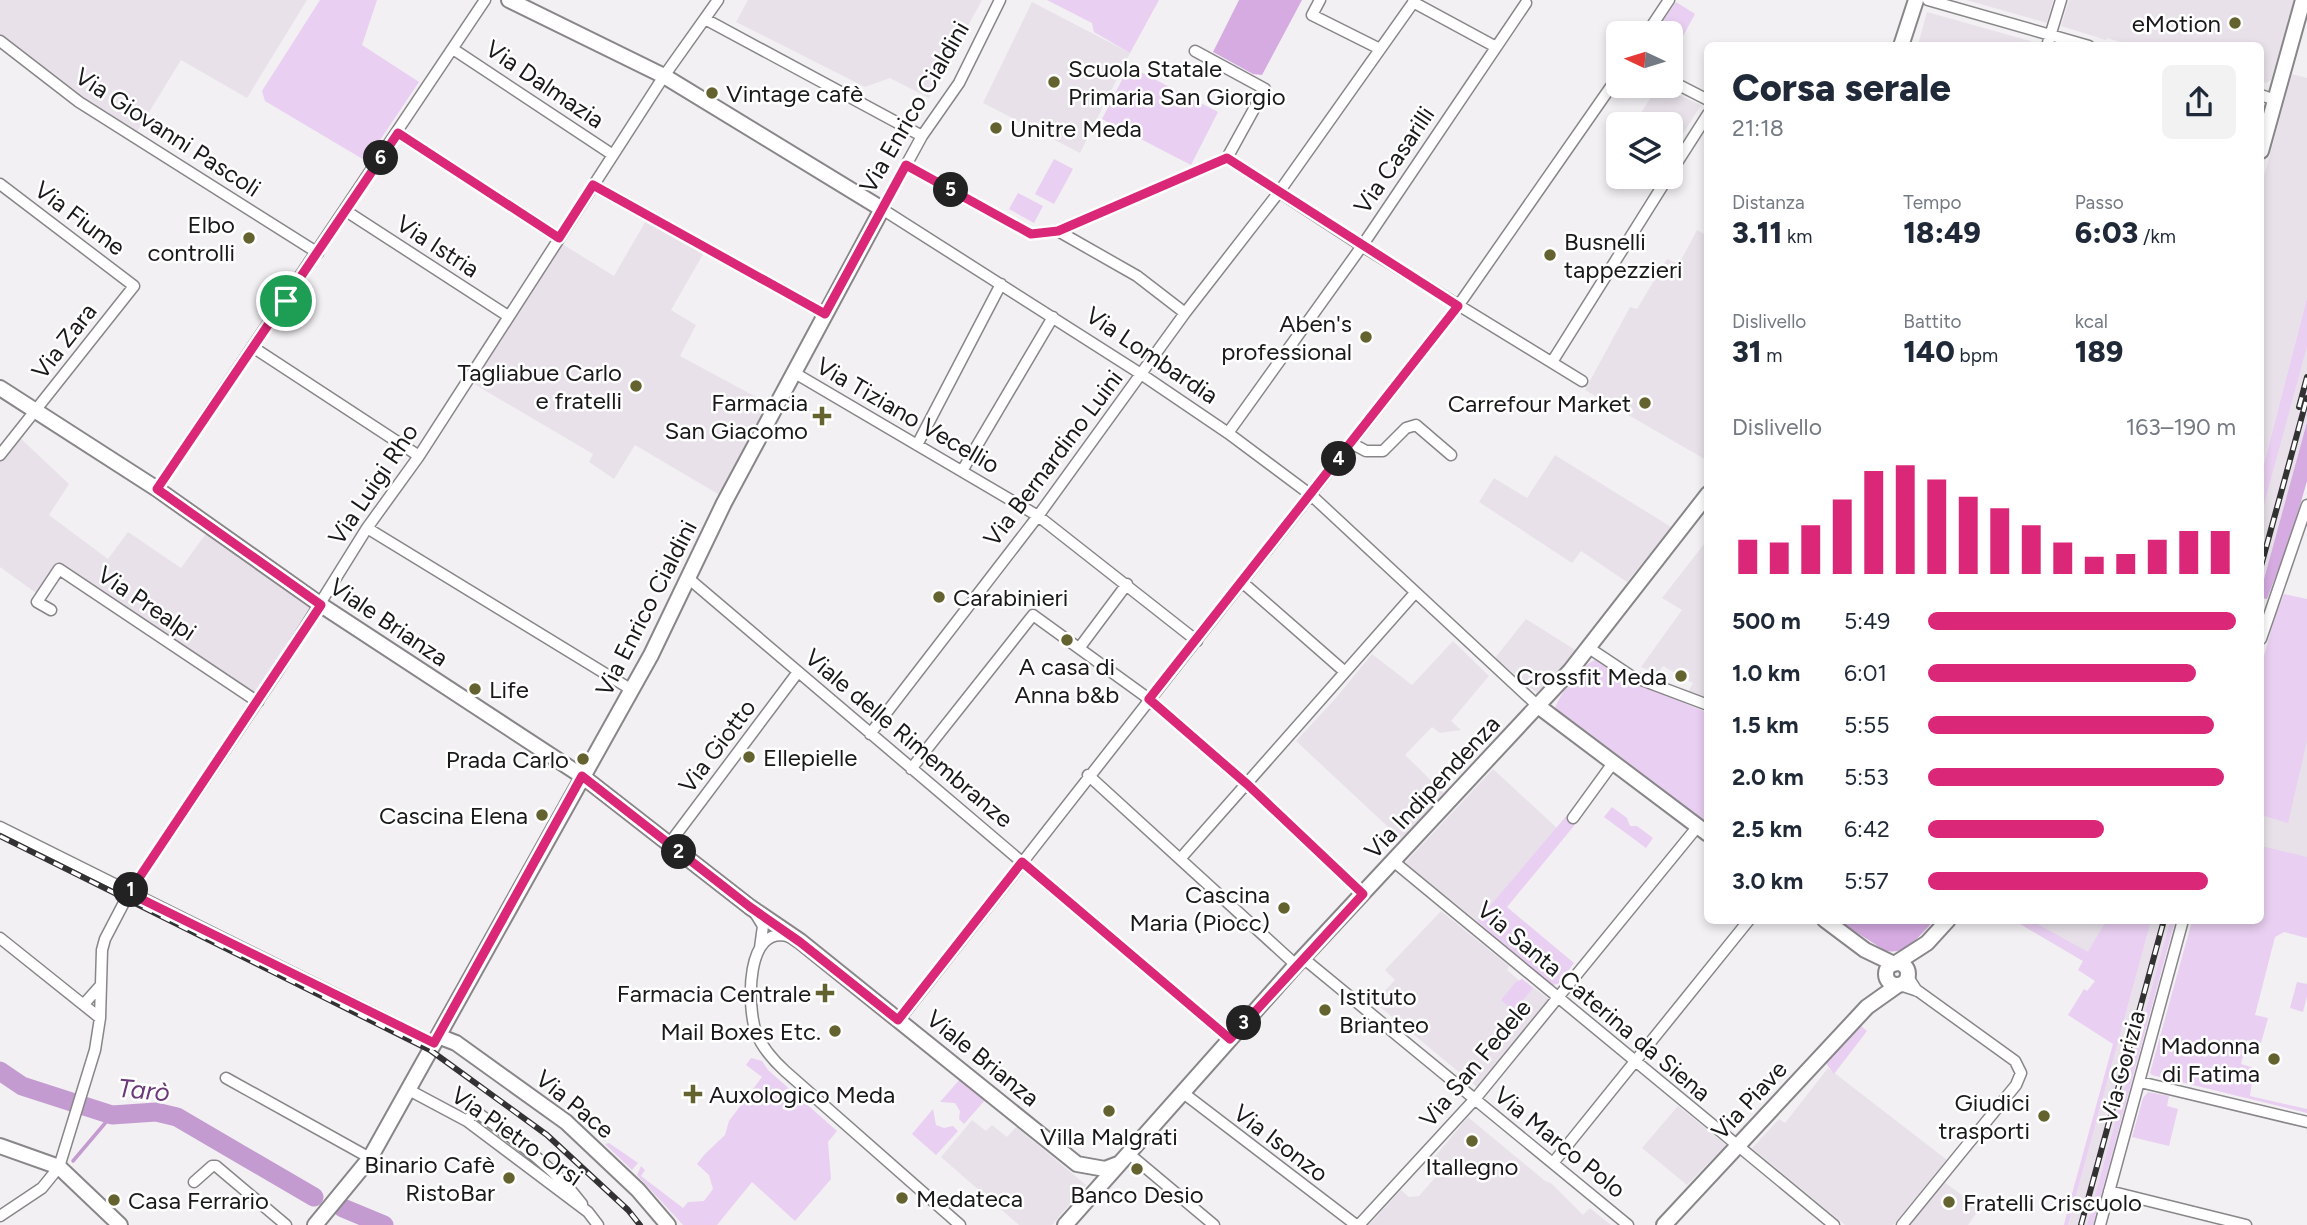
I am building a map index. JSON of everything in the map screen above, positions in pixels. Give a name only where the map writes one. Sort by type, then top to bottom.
[{"type":"street","points":[[157,489],[346,211],[485,0]]},
{"type":"street","name":"Via Lombardia","points":[[509,0],[663,76],[1001,284],[1228,433],[1311,495],[1414,594],[1538,706],[1703,830]]},
{"type":"street","name":"Via Luigi Rho","points":[[59,1167],[95,1051],[100,1018],[99,974],[105,939],[129,893],[321,605],[366,528],[419,456],[663,76],[718,0]]},
{"type":"street","name":"Via Enrico Cialdini","points":[[315,1225],[370,1158],[632,690],[724,503],[793,372],[922,135],[959,83],[1000,0]]},
{"type":"street","points":[[1320,0],[1312,15],[1380,49]]},
{"type":"street","points":[[1655,21],[1669,0]]},
{"type":"street","points":[[1903,42],[1916,0]]},
{"type":"street","points":[[1928,0],[2076,42]]},
{"type":"street","points":[[2048,42],[2061,0]]},
{"type":"street","points":[[2264,128],[2268,97],[2303,0]]},
{"type":"street","points":[[1414,1],[1496,47]]},
{"type":"street","name":"Via Bernardino Luini","points":[[870,734],[1038,516],[1185,313],[1279,192],[1414,1]]},
{"type":"street","name":"Via Casarilli","points":[[1228,433],[1362,246],[1526,4]]},
{"type":"street","points":[[705,19],[922,135]]},
{"type":"street","name":"Via Giovanni Pascoli","points":[[0,41],[79,102],[317,253]]},
{"type":"street","name":"Via Dalmazia","points":[[453,49],[613,155]]},
{"type":"street","points":[[906,165],[1031,234],[1058,231],[1227,158],[1265,89],[1195,51]]},
{"type":"street","points":[[1684,88],[1704,98]]},
{"type":"street","points":[[898,1020],[1458,306],[1606,94]]},
{"type":"street","points":[[1683,153],[1704,120]]},
{"type":"street","points":[[398,133],[559,238]]},
{"type":"street","points":[[1227,158],[1362,246],[1582,381]]},
{"type":"street","name":"Via Fiume","points":[[0,184],[134,286]]},
{"type":"street","points":[[593,185],[825,314]]},
{"type":"street","points":[[1552,362],[1660,189]]},
{"type":"street","name":"Via Istria","points":[[346,211],[508,316]]},
{"type":"street","points":[[1058,231],[1137,276],[1185,313]]},
{"type":"street","points":[[917,445],[1001,284]]},
{"type":"street","name":"Via Zara","points":[[0,455],[134,286]]},
{"type":"street","points":[[962,471],[1053,317]]},
{"type":"street","points":[[254,348],[419,456]]},
{"type":"street","name":"Via Tiziano Vecellio","points":[[793,372],[1038,516],[1197,641]]},
{"type":"street","name":"Viale Brianza","points":[[0,388],[157,489],[321,605],[582,776],[750,907],[800,942],[1077,1164],[1092,1184],[1092,1195]]},
{"type":"street","points":[[1351,443],[1366,451],[1383,451],[1406,428],[1416,425],[1451,454]]},
{"type":"street","name":"Via Indipendenza","points":[[1065,1225],[1300,962],[1538,706],[1588,648],[1704,499]]},
{"type":"street","points":[[2264,630],[2307,505]]},
{"type":"street","points":[[366,528],[632,690]]},
{"type":"street","name":"Via Prealpi","points":[[51,610],[37,601],[59,569],[258,702]]},
{"type":"street","name":"Viale delle Rimembranze","points":[[688,579],[1230,1039]]},
{"type":"street","points":[[1242,582],[1345,672]]},
{"type":"street","points":[[1080,647],[1127,584]]},
{"type":"street","points":[[1180,859],[1414,594]]},
{"type":"street","points":[[911,769],[1034,615],[1149,699],[1248,785],[1363,894]]},
{"type":"street","points":[[1588,648],[1631,676],[1704,703]]},
{"type":"street","name":"Via Giotto","points":[[669,844],[798,673]]},
{"type":"street","points":[[1573,818],[1614,763]]},
{"type":"street","name":"Via Marco Polo","points":[[1088,775],[1180,859],[1300,962],[1475,1099],[1628,1225]]},
{"type":"street","points":[[0,827],[129,893],[436,1040]]},
{"type":"street","name":"Via San Fedele","points":[[1357,1225],[1475,1099],[1557,998],[1703,830]]},
{"type":"street","name":"Via Santa Caterina da Siena","points":[[1393,861],[1833,1225]]},
{"type":"street","points":[[750,907],[763,926],[760,949],[752,974],[751,1004],[755,1030],[769,1054],[960,1225]]},
{"type":"street","points":[[1553,1163],[1746,924]]},
{"type":"street","points":[[1830,924],[2015,1061],[2021,1073],[2016,1085],[1902,1225]]},
{"type":"street","name":"Via Piave","points":[[1664,1225],[1944,924]]},
{"type":"street","name":"Via Gorizia","points":[[2100,1225],[2182,924]]},
{"type":"street","points":[[760,949],[776,935],[788,936],[800,942]]},
{"type":"street","points":[[0,938],[100,1018]]},
{"type":"street","points":[[84,1004],[100,986]]},
{"type":"street","name":"Via Pace","points":[[436,1040],[456,1043],[566,1122],[638,1190],[668,1225]]},
{"type":"street","points":[[226,1078],[370,1158]]},
{"type":"street","points":[[2140,1082],[2307,1122]]},
{"type":"street","name":"Via Pietro Orsi","points":[[407,1089],[470,1117],[588,1212],[598,1225]]},
{"type":"street","name":"Via Isonzo","points":[[1182,1092],[1357,1225]]},
{"type":"street","points":[[0,1146],[59,1167],[112,1222]]},
{"type":"street","points":[[1077,1164],[1099,1169],[1111,1168],[1123,1158],[1214,1225]]},
{"type":"street","points":[[194,1182],[212,1166],[216,1166],[286,1225]]},
{"type":"street","points":[[0,1216],[42,1188],[59,1167]]},
{"type":"street","points":[[2109,1191],[2246,1225]]},
{"type":"shaded area","points":[[0,0],[307,0],[247,98],[181,60],[135,135],[80,100],[0,38]]},
{"type":"shaded area","points":[[320,0],[377,0],[362,45],[419,82],[366,161],[265,101],[262,91]]},
{"type":"shaded area","points":[[748,0],[982,0],[929,98],[890,78],[865,87],[736,22]]},
{"type":"shaded area","points":[[1047,0],[1159,0],[1130,53],[1094,32],[1092,23]]},
{"type":"shaded area","points":[[1239,0],[1302,0],[1262,75],[1253,74],[1213,52]]},
{"type":"shaded area","points":[[1966,0],[2053,0],[2047,23]]},
{"type":"shaded area","points":[[2069,0],[2294,0],[2271,80],[2266,83],[2264,42],[2120,42],[2061,26]]},
{"type":"shaded area","name":"Scuola Statale Primaria San Giorgio","points":[[1032,2],[1130,53],[1080,153],[983,103]]},
{"type":"shaded area","points":[[1676,2],[1695,14],[1684,34],[1684,21],[1663,21]]},
{"type":"shaded area","points":[[1927,12],[2034,42],[1919,42]]},
{"type":"shaded area","points":[[1129,66],[1218,112],[1191,165],[1102,119]]},
{"type":"shaded area","points":[[2292,74],[2307,78],[2307,298],[2264,463],[2264,176]]},
{"type":"shaded area","points":[[1684,97],[1701,105],[1683,134],[1683,112],[1642,112],[1650,98]]},
{"type":"shaded area","points":[[1054,159],[1073,169],[1054,204],[1035,194]]},
{"type":"shaded area","points":[[1018,193],[1043,206],[1034,223],[1009,209]]},
{"type":"shaded area","points":[[648,217],[705,251],[671,310],[696,325],[680,356],[773,406],[723,497],[635,445],[614,479],[589,462],[593,454],[469,381],[559,242],[614,276]]},
{"type":"shaded area","points":[[1697,230],[1704,234],[1704,459],[1585,390],[1630,307],[1637,309],[1667,259],[1679,264]]},
{"type":"shaded area","points":[[2307,298],[2307,347],[2264,505],[2264,463]]},
{"type":"shaded area","points":[[2307,347],[2307,422],[2264,579],[2264,505]]},
{"type":"shaded area","points":[[2307,422],[2307,481],[2291,536],[2267,599],[2264,598],[2264,579]]},
{"type":"shaded area","points":[[18,436],[69,484],[49,515],[108,559],[128,532],[181,568],[210,528],[319,605],[258,700],[56,565],[36,593],[0,567],[0,459]]},
{"type":"shaded area","points":[[1555,455],[1671,527],[1627,582],[1581,551],[1572,563],[1479,502],[1494,478],[1527,498]]},
{"type":"shaded area","points":[[1704,544],[1704,698],[1688,692],[1693,683],[1663,666],[1658,674],[1641,667],[1682,610],[1662,598]]},
{"type":"shaded area","points":[[2284,594],[2307,599],[2307,741],[2288,823],[2264,816],[2264,656]]},
{"type":"shaded area","points":[[1526,619],[1577,651],[1537,693],[1495,658]]},
{"type":"shaded area","points":[[1453,641],[1489,676],[1451,721],[1461,730],[1440,733],[1432,727],[1405,755],[1444,793],[1401,839],[1296,741],[1372,654],[1412,685]]},
{"type":"shaded area","points":[[1595,660],[1638,684],[1704,711],[1704,822],[1555,711],[1570,682]]},
{"type":"shaded area","points":[[2264,667],[2307,670],[2307,867],[2264,856]]},
{"type":"shaded area","points":[[1493,769],[1557,828],[1477,921],[1405,863]]},
{"type":"shaded area","points":[[1612,807],[1627,818],[1630,826],[1637,826],[1653,838],[1646,848],[1604,817]]},
{"type":"shaded area","points":[[1568,814],[1578,821],[1507,907],[1574,963],[1558,984],[1552,985],[1477,921]]},
{"type":"shaded area","points":[[2264,847],[2307,857],[2307,938],[2284,932],[2275,937],[2255,1015],[2268,1018],[2261,1043],[2247,1040],[2241,1064],[2254,1068],[2250,1096],[2307,1109],[2307,1113],[2150,1073],[2191,924],[2264,924]]},
{"type":"shaded area","points":[[1441,911],[1509,966],[1507,970],[1520,981],[1522,979],[1549,999],[1477,1087],[1374,1002],[1395,980],[1385,970]]},
{"type":"shaded area","points":[[1844,924],[1931,924],[1905,948],[1892,952],[1884,950]]},
{"type":"shaded area","points":[[2020,924],[2104,924],[2085,962]]},
{"type":"shaded area","points":[[2020,924],[2037,924],[2088,952],[2104,924],[2150,924],[2068,1225],[2064,1225],[2113,1044],[2068,1015],[2084,989],[2087,991],[2095,981],[2078,970],[2083,961]]},
{"type":"shaded area","points":[[2150,924],[2169,924],[2087,1225],[2068,1225]]},
{"type":"shaded area","points":[[2169,924],[2174,924],[2093,1225],[2087,1225]]},
{"type":"shaded area","points":[[1522,979],[1533,988],[1514,1011],[1501,1000],[1515,983]]},
{"type":"shaded area","points":[[2297,982],[2307,984],[2303,1012],[2290,1008]]},
{"type":"shaded area","points":[[1860,1025],[1867,1031],[1834,1074],[1825,1062]]},
{"type":"shaded area","points":[[751,1058],[762,1061],[768,1070],[837,1131],[828,1142],[831,1179],[795,1221],[752,1182],[717,1225],[683,1225],[637,1175],[641,1166],[645,1170],[641,1176],[683,1208],[688,1202],[704,1201],[713,1189],[709,1175],[697,1164],[725,1135],[729,1121],[762,1077],[746,1065]]},
{"type":"shaded area","points":[[1828,1068],[1947,1160],[1893,1225],[1845,1225],[1752,1148],[1779,1119],[1785,1123]]},
{"type":"shaded area","points":[[961,1078],[986,1099],[964,1124],[959,1119],[960,1111],[955,1103],[940,1102]]},
{"type":"shaded area","points":[[2148,1092],[2169,1096],[2167,1106],[2178,1109],[2169,1146],[2132,1137],[2143,1098]]},
{"type":"shaded area","points":[[1678,1106],[1726,1145],[1687,1185],[1642,1148]]},
{"type":"shaded area","points":[[933,1109],[936,1125],[944,1128],[953,1126],[958,1131],[936,1155],[912,1134]]},
{"type":"shaded area","points":[[1468,1117],[1545,1181],[1551,1183],[1583,1215],[1590,1208],[1611,1225],[1369,1225],[1401,1190],[1409,1197],[1419,1196],[1438,1174],[1428,1165]]},
{"type":"shaded area","points":[[972,1120],[986,1131],[992,1125],[1007,1137],[1016,1127],[1086,1185],[1052,1225],[1019,1225],[941,1157]]},
{"type":"shaded area","points":[[609,1143],[638,1163],[632,1170],[605,1144]]},
{"type":"shaded area","points":[[1944,1182],[1980,1208],[1968,1225],[1910,1225]]},
{"type":"waterway","name":"Tarò","points":[[0,1071],[22,1086],[112,1115],[156,1112],[177,1117],[314,1197]]},
{"type":"waterway","points":[[73,1161],[112,1115]]},
{"type":"waterway","name":"Tarò","points":[[343,1208],[384,1225]]},
{"type":"railway","points":[[2299,407],[2307,377]]},
{"type":"railway","points":[[2264,555],[2307,398]]},
{"type":"railway","points":[[0,836],[430,1050],[547,1135],[628,1210],[640,1225]]},
{"type":"railway","points":[[2081,1225],[2163,924]]},
{"type":"place","name":"eMotion","points":[[2235,23]]},
{"type":"place","name":"Scuola Statale Primaria San Giorgio","points":[[1054,82]]},
{"type":"place","name":"Vintage cafè","points":[[712,93]]},
{"type":"place","name":"Unitre Meda","points":[[996,128]]},
{"type":"place","name":"Elbo controlli","points":[[249,238]]},
{"type":"place","name":"Busnelli tappezzieri","points":[[1550,255]]},
{"type":"place","name":"Aben's professional","points":[[1366,337]]},
{"type":"place","name":"Tagliabue Carlo e fratelli","points":[[636,386]]},
{"type":"place","name":"Carrefour Market","points":[[1645,403]]},
{"type":"place","name":"Farmacia San Giacomo","points":[[822,416]]},
{"type":"place","name":"Carabinieri","points":[[939,597]]},
{"type":"place","name":"A casa di Anna b&b","points":[[1067,640]]},
{"type":"place","name":"Crossfit Meda","points":[[1681,676]]},
{"type":"place","name":"Life","points":[[475,689]]},
{"type":"place","name":"Ellepielle","points":[[749,757]]},
{"type":"place","name":"Prada Carlo","points":[[583,759]]},
{"type":"place","name":"Cascina Elena","points":[[542,815]]},
{"type":"place","name":"Cascina Maria (Piocc)","points":[[1284,908]]},
{"type":"place","name":"Farmacia Centrale","points":[[825,993]]},
{"type":"place","name":"Istituto Brianteo","points":[[1325,1010]]},
{"type":"place","name":"Mail Boxes Etc.","points":[[835,1031]]},
{"type":"place","name":"Madonna di Fatima","points":[[2274,1059]]},
{"type":"place","name":"Auxologico Meda","points":[[693,1094]]},
{"type":"place","name":"Villa Malgrati","points":[[1109,1111]]},
{"type":"place","name":"Giudici trasporti","points":[[2044,1116]]},
{"type":"place","name":"Itallegno","points":[[1472,1141]]},
{"type":"place","name":"Banco Desio","points":[[1137,1169]]},
{"type":"place","name":"Binario Cafè RistoBar","points":[[509,1178]]},
{"type":"place","name":"Medateca","points":[[902,1198]]},
{"type":"place","name":"Casa Ferrario","points":[[114,1200]]},
{"type":"place","name":"Fratelli Criscuolo","points":[[1949,1202]]},
{"type":"route","points":[[398,133],[559,238],[593,185],[825,314],[906,165],[1031,234],[1058,231],[1227,158],[1458,306],[1149,699],[1248,785],[1363,894],[1230,1039],[1022,862],[898,1020],[582,776],[434,1043],[129,893],[321,605],[157,489],[286,301],[398,133]]}]
